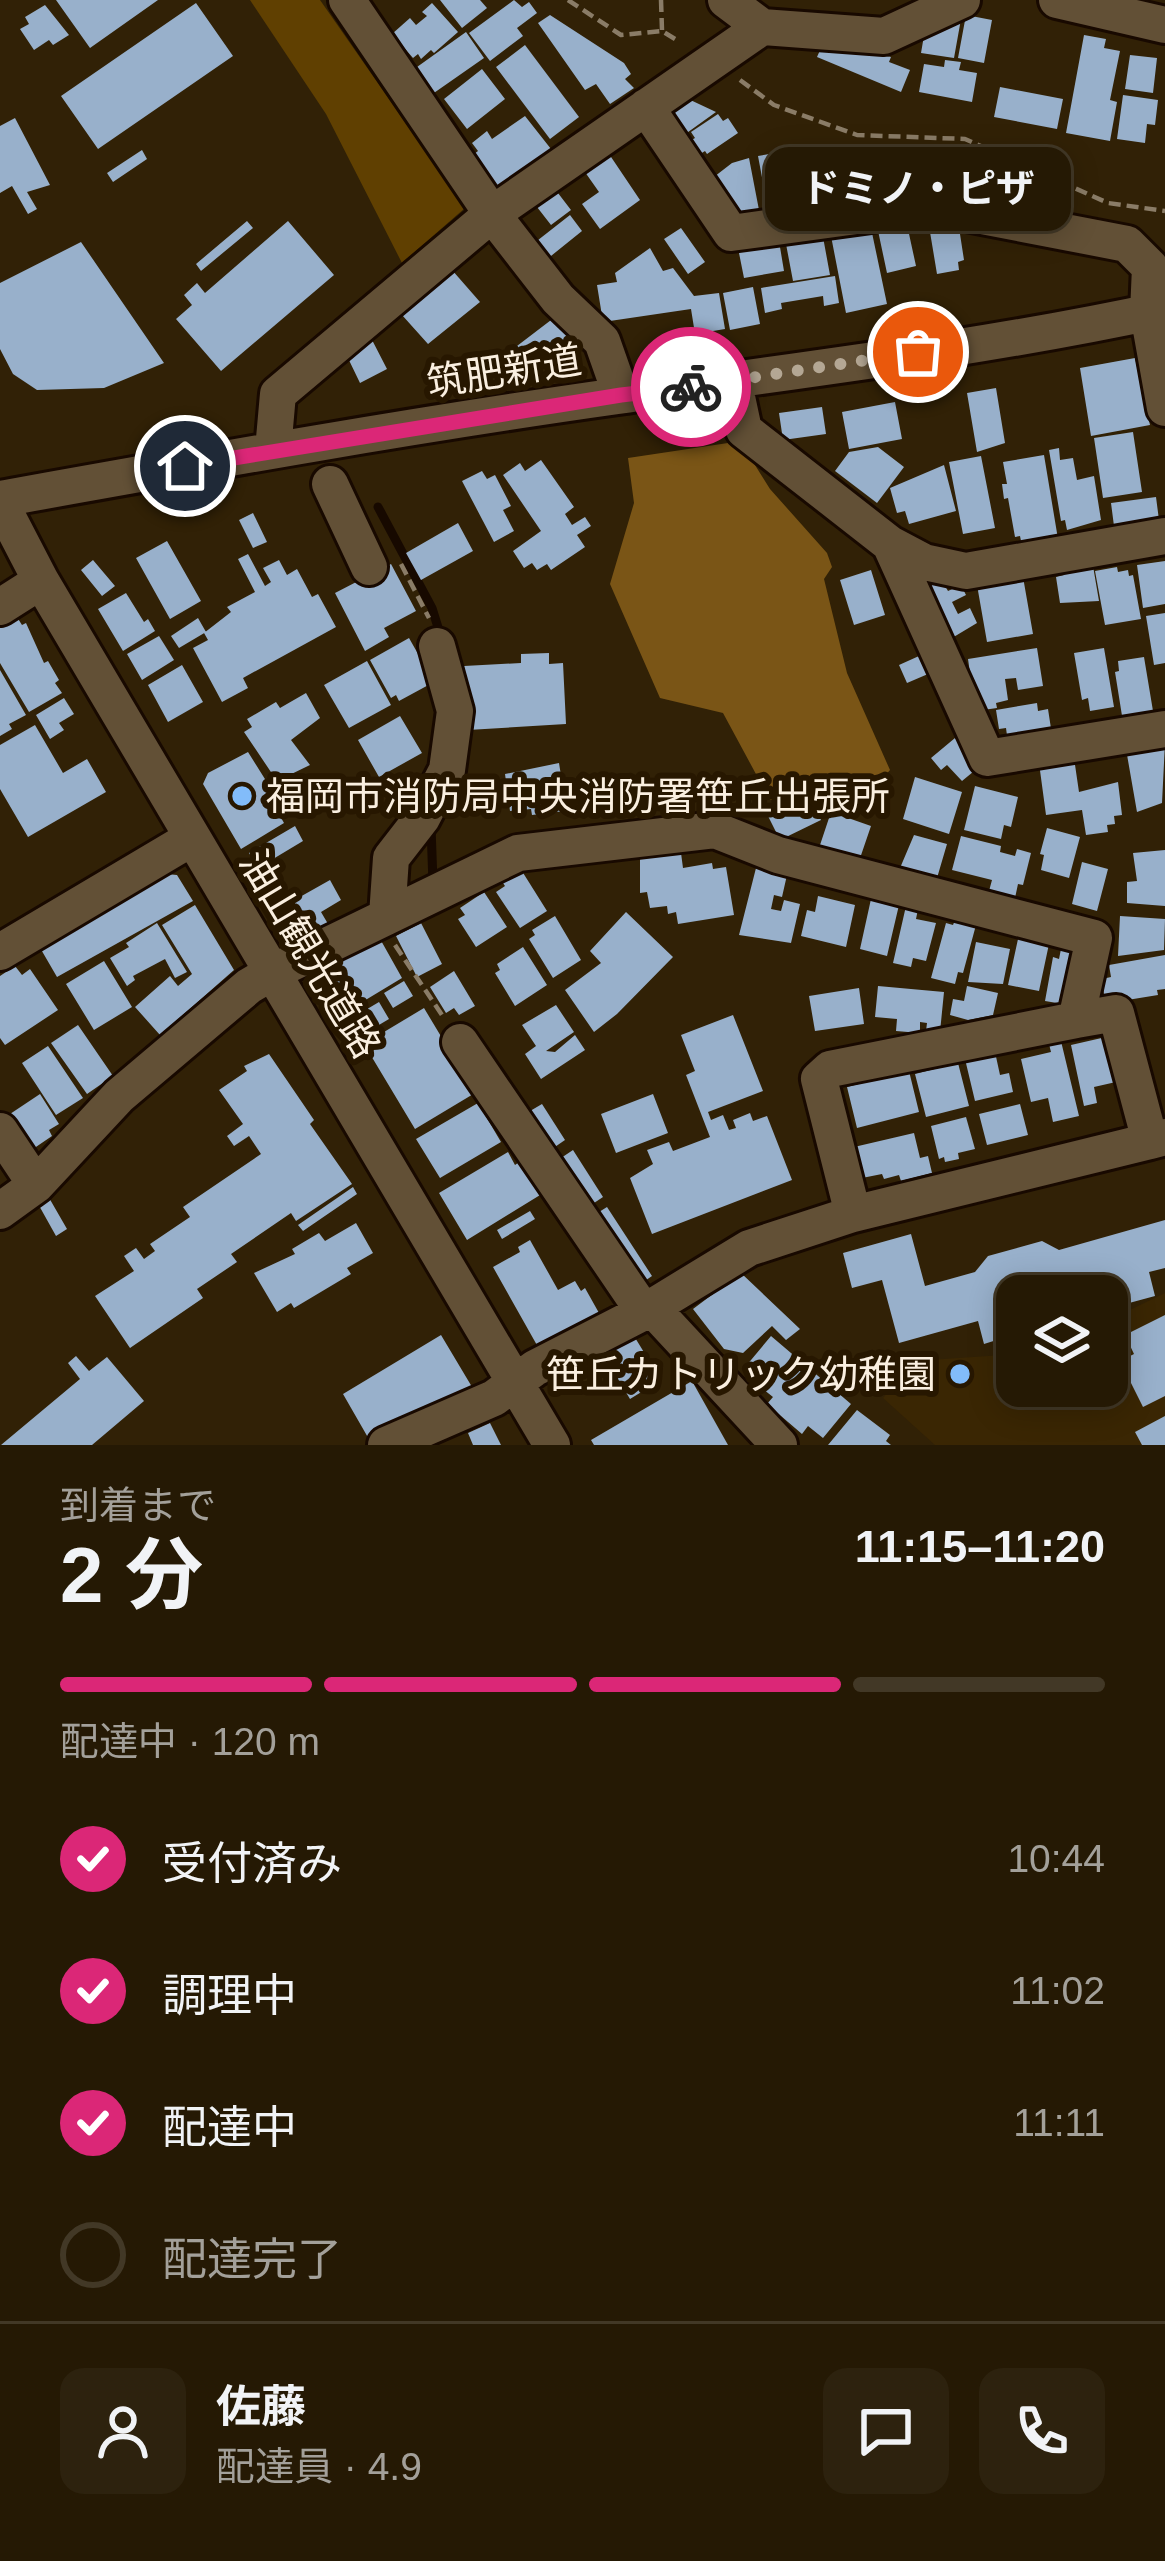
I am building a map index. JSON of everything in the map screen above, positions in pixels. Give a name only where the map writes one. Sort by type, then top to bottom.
[{"type":"street","points":[[346,0],[492,214],[558,298],[602,341],[621,395]]},
{"type":"street","points":[[726,0],[762,27],[884,36],[962,0]]},
{"type":"street","points":[[1058,0],[1165,25]]},
{"type":"street","points":[[273,450],[278,394],[492,214],[762,27]]},
{"type":"street","points":[[646,106],[731,233],[930,206],[1127,244],[1150,267],[1165,408]]},
{"type":"street","name":"筑肥新道","points":[[0,501],[273,450],[621,395],[734,382],[1156,311]]},
{"type":"street","points":[[734,382],[744,430],[890,544],[924,562],[966,571],[1165,536]]},
{"type":"street","points":[[330,484],[368,567]]},
{"type":"street","name":"油山観光道路","points":[[0,501],[41,581],[552,1445]]},
{"type":"street","points":[[890,544],[987,758],[1165,729]]},
{"type":"street","points":[[0,607],[41,581]]},
{"type":"street","points":[[383,918],[391,858],[422,818],[447,770],[455,711],[437,646]]},
{"type":"street","points":[[0,1211],[36,1185],[119,1096],[249,986],[518,853],[715,830],[778,855],[1094,938],[1076,1020]]},
{"type":"street","points":[[0,952],[192,838]]},
{"type":"street","points":[[386,1445],[494,1398],[536,1368],[749,1248],[853,1214],[1158,1139],[1116,1012],[830,1069],[819,1079],[853,1214]]},
{"type":"street","points":[[460,1042],[648,1309],[779,1445]]},
{"type":"street","points":[[0,1131],[36,1185]]},
{"type":"path","points":[[568,0],[621,35],[662,31],[774,105],[857,135],[965,139],[1108,203],[1165,211]]},
{"type":"path","points":[[661,0],[662,31]]},
{"type":"path","points":[[368,567],[394,553],[427,610],[437,646]]},
{"type":"path","points":[[383,918],[460,1042]]},
{"type":"shaded area","points":[[250,0],[320,0],[465,208],[402,263],[326,114]]},
{"type":"shaded area","points":[[728,443],[750,457],[770,489],[827,553],[832,567],[824,579],[847,673],[890,770],[863,801],[770,800],[723,713],[660,698],[610,584],[634,503],[628,458]]},
{"type":"shaded area","name":"笹丘カトリック幼稚園","points":[[1165,1293],[1165,1445],[935,1445],[883,1398],[915,1361],[996,1355],[996,1407],[1128,1407],[1128,1311]]},
{"type":"building","points":[[56,0],[158,0],[90,48]]},
{"type":"building","points":[[440,0],[480,0],[487,8],[462,28]]},
{"type":"building","points":[[514,0],[522,7],[529,2],[537,13],[517,28],[523,36],[490,61],[469,33]]},
{"type":"building","points":[[196,3],[233,56],[98,149],[61,96]]},
{"type":"building","points":[[432,3],[458,32],[434,53],[431,50],[421,59],[418,54],[413,58],[392,34],[410,18],[416,25],[427,16],[422,12]]},
{"type":"building","points":[[45,5],[69,35],[34,50],[20,29],[29,24],[25,17]]},
{"type":"building","points":[[550,15],[624,63],[631,74],[625,79],[634,88],[610,104],[596,84],[585,90],[538,23]]},
{"type":"building","points":[[966,15],[992,20],[984,63],[958,58]]},
{"type":"building","points":[[927,18],[961,19],[954,58],[921,53]]},
{"type":"building","points":[[466,32],[484,58],[431,95],[410,72]]},
{"type":"building","points":[[1084,35],[1106,39],[1104,48],[1120,51],[1110,100],[1117,102],[1110,141],[1066,133]]},
{"type":"building","points":[[525,45],[579,117],[550,139],[496,67]]},
{"type":"building","points":[[821,48],[891,57],[889,62],[910,70],[901,92],[817,57]]},
{"type":"building","points":[[1130,55],[1157,58],[1153,93],[1125,89]]},
{"type":"building","points":[[945,60],[961,62],[959,70],[977,73],[972,102],[919,92],[924,64],[944,67]]},
{"type":"building","points":[[482,69],[505,99],[467,129],[444,99]]},
{"type":"building","points":[[1000,87],[1063,99],[1057,129],[994,117]]},
{"type":"building","points":[[1123,95],[1158,100],[1155,125],[1147,124],[1145,143],[1117,139]]},
{"type":"building","points":[[684,97],[716,112],[677,140],[663,114]]},
{"type":"building","points":[[718,114],[723,121],[728,118],[738,133],[697,156],[688,142],[695,138],[691,132]]},
{"type":"building","points":[[525,116],[551,149],[505,186],[493,189],[470,157],[478,151],[472,143],[487,131],[492,139]]},
{"type":"building","points":[[15,118],[50,185],[27,192],[37,209],[28,214],[12,186],[0,193],[0,126]]},
{"type":"building","points":[[605,148],[640,200],[600,229],[582,204],[599,192],[580,165]]},
{"type":"building","points":[[142,150],[147,159],[113,182],[107,173]]},
{"type":"building","points":[[781,152],[793,216],[770,220],[758,156]]},
{"type":"building","points":[[749,158],[759,210],[730,215],[710,180],[732,163]]},
{"type":"building","points":[[832,166],[833,197],[820,200],[821,205],[798,209],[792,177]]},
{"type":"building","points":[[548,180],[571,210],[551,225],[530,198]]},
{"type":"building","points":[[570,215],[582,231],[546,260],[533,244]]},
{"type":"building","points":[[906,220],[916,266],[887,273],[877,226]]},
{"type":"building","points":[[247,221],[253,228],[201,271],[196,264]]},
{"type":"building","points":[[288,221],[334,275],[221,371],[176,319],[192,305],[184,295],[197,283],[205,293]]},
{"type":"building","points":[[681,228],[705,262],[688,274],[664,239]]},
{"type":"building","points":[[871,228],[887,304],[846,313],[831,236]]},
{"type":"building","points":[[930,232],[960,234],[964,260],[958,262],[959,270],[937,274]]},
{"type":"building","points":[[823,237],[830,275],[793,281],[786,244]]},
{"type":"building","points":[[779,241],[784,271],[744,278],[738,248]]},
{"type":"building","points":[[81,242],[164,363],[104,388],[37,390],[13,374],[0,349],[0,283]]},
{"type":"building","points":[[650,248],[663,271],[673,268],[694,296],[719,293],[725,329],[695,334],[691,309],[603,322],[597,285],[617,282],[615,273]]},
{"type":"building","points":[[452,270],[480,302],[428,344],[402,315]]},
{"type":"building","points":[[835,276],[839,303],[824,306],[823,296],[781,303],[782,309],[765,313],[761,288]]},
{"type":"building","points":[[753,287],[760,324],[730,330],[723,293]]},
{"type":"building","points":[[555,317],[573,334],[541,359],[537,353],[528,360],[517,346]]},
{"type":"building","points":[[370,336],[387,369],[360,383],[346,354]]},
{"type":"building","points":[[1135,358],[1150,425],[1091,436],[1080,368]]},
{"type":"building","points":[[996,388],[1005,443],[977,452],[967,393]]},
{"type":"building","points":[[895,402],[902,439],[849,449],[842,412]]},
{"type":"building","points":[[822,407],[826,434],[783,440],[779,413]]},
{"type":"building","points":[[1133,432],[1142,492],[1103,498],[1094,438]]},
{"type":"building","points":[[878,447],[904,467],[877,503],[835,471],[849,452]]},
{"type":"building","points":[[1059,448],[1060,460],[1073,458],[1077,480],[1094,476],[1101,520],[1067,530],[1065,520],[1061,521],[1049,450]]},
{"type":"building","points":[[1044,455],[1058,539],[1022,546],[1020,536],[1015,537],[1008,498],[1004,499],[1003,462]]},
{"type":"building","points":[[981,456],[995,528],[963,534],[949,462]]},
{"type":"building","points":[[541,460],[574,507],[565,514],[572,525],[585,517],[591,526],[577,535],[585,547],[551,570],[547,564],[537,570],[532,563],[524,568],[513,551],[541,531],[503,475],[520,463],[525,471]]},
{"type":"building","points":[[944,465],[956,511],[909,524],[905,511],[897,513],[890,488]]},
{"type":"building","points":[[482,471],[487,479],[495,475],[511,506],[503,510],[514,531],[494,542],[462,481]]},
{"type":"building","points":[[1156,497],[1159,520],[1114,526],[1111,503]]},
{"type":"building","points":[[253,513],[267,542],[253,548],[239,520]]},
{"type":"building","points":[[458,523],[473,551],[421,580],[406,553]]},
{"type":"building","points":[[167,541],[201,601],[170,619],[136,558]]},
{"type":"building","points":[[248,554],[265,586],[271,582],[263,568],[279,560],[287,575],[297,569],[336,627],[243,678],[248,688],[222,702],[193,648],[208,640],[204,633],[231,612],[227,607],[255,592],[238,559]]},
{"type":"building","points":[[93,560],[115,586],[102,596],[81,570]]},
{"type":"building","points":[[1165,561],[1165,604],[1143,608],[1137,565]]},
{"type":"building","points":[[391,564],[416,611],[384,628],[389,637],[365,651],[335,593]]},
{"type":"building","points":[[1093,566],[1099,601],[1060,603],[1056,577],[1064,575],[1063,571]]},
{"type":"building","points":[[1117,567],[1118,572],[1128,570],[1133,575],[1141,619],[1105,625],[1095,571]]},
{"type":"building","points":[[871,570],[885,615],[854,625],[840,580]]},
{"type":"building","points":[[1023,577],[1033,634],[987,642],[977,585]]},
{"type":"building","points":[[925,579],[944,584],[948,591],[961,585],[966,595],[952,602],[958,614],[970,608],[977,623],[947,641]]},
{"type":"building","points":[[126,593],[155,631],[123,651],[98,609]]},
{"type":"building","points":[[1165,613],[1165,663],[1154,665],[1146,616]]},
{"type":"building","points":[[15,614],[22,625],[26,623],[62,693],[29,712],[0,663],[0,623]]},
{"type":"building","points":[[198,618],[206,632],[179,648],[171,636]]},
{"type":"building","points":[[159,636],[174,660],[142,680],[127,654]]},
{"type":"building","points":[[409,638],[434,682],[399,701],[396,695],[391,698],[370,660]]},
{"type":"building","points":[[1037,648],[1043,686],[1018,690],[1016,678],[1005,679],[1008,700],[996,703],[997,708],[983,710],[981,699],[974,701],[968,659]]},
{"type":"building","points":[[1104,648],[1114,707],[1090,711],[1088,698],[1082,700],[1074,653]]},
{"type":"building","points":[[549,653],[549,664],[563,663],[566,724],[468,730],[464,666],[521,663],[521,654]]},
{"type":"building","points":[[919,656],[928,674],[907,683],[899,665]]},
{"type":"building","points":[[1144,657],[1154,717],[1123,722],[1115,672],[1118,661]]},
{"type":"building","points":[[367,661],[391,705],[349,728],[324,685]]},
{"type":"building","points":[[182,665],[203,702],[168,722],[148,685]]},
{"type":"building","points":[[0,670],[26,715],[9,724],[12,729],[0,736]]},
{"type":"building","points":[[306,693],[320,718],[291,740],[310,765],[277,781],[244,732],[252,727],[247,719],[276,702],[280,708]]},
{"type":"building","points":[[64,698],[74,714],[59,723],[64,730],[50,739],[36,715]]},
{"type":"building","points":[[1037,703],[1038,711],[1048,709],[1052,735],[1008,743],[1006,728],[999,729],[996,710]]},
{"type":"building","points":[[400,716],[422,753],[379,777],[358,740]]},
{"type":"building","points":[[35,725],[63,773],[87,759],[106,792],[28,837],[0,789],[0,745]]},
{"type":"building","points":[[955,738],[979,767],[962,781],[947,765],[941,770],[931,758]]},
{"type":"building","points":[[1165,743],[1162,803],[1137,812],[1126,749]]},
{"type":"building","points":[[248,752],[280,803],[275,807],[284,823],[241,849],[203,784],[208,773]]},
{"type":"building","points":[[1074,758],[1079,792],[1118,782],[1122,815],[1114,816],[1115,824],[1107,825],[1108,832],[1086,835],[1082,810],[1046,815],[1039,763]]},
{"type":"building","points":[[559,763],[562,782],[572,780],[575,805],[532,815],[531,809],[510,811],[505,774]]},
{"type":"building","points":[[915,777],[962,792],[949,834],[903,819]]},
{"type":"building","points":[[975,786],[1018,797],[1011,827],[1004,825],[1001,839],[964,830]]},
{"type":"building","points":[[621,789],[624,804],[596,809],[593,794]]},
{"type":"building","points":[[807,790],[821,820],[780,840],[765,810]]},
{"type":"building","points":[[831,812],[871,826],[857,867],[818,851]]},
{"type":"building","points":[[295,826],[303,841],[258,868],[249,853]]},
{"type":"building","points":[[1047,828],[1080,837],[1069,878],[1041,870]]},
{"type":"building","points":[[914,835],[947,844],[937,878],[900,868]]},
{"type":"building","points":[[961,836],[1001,846],[1000,852],[1015,856],[1017,849],[1031,853],[1015,898],[989,891],[992,880],[952,870]]},
{"type":"building","points":[[1165,850],[1165,906],[1127,903],[1127,882],[1137,881],[1133,853]]},
{"type":"building","points":[[681,853],[683,868],[712,863],[713,869],[726,867],[734,915],[678,924],[676,912],[668,914],[667,906],[650,908],[647,892],[640,893],[640,859]]},
{"type":"building","points":[[1082,862],[1108,869],[1097,911],[1072,904]]},
{"type":"building","points":[[520,868],[547,911],[520,928],[496,892],[505,886],[501,880]]},
{"type":"building","points":[[756,868],[787,875],[782,897],[774,895],[771,909],[781,911],[784,900],[800,904],[791,943],[739,935]]},
{"type":"building","points":[[166,874],[177,875],[193,901],[57,977],[39,946]]},
{"type":"building","points":[[330,880],[341,900],[321,912],[331,929],[296,949],[275,911]]},
{"type":"building","points":[[484,892],[507,927],[476,947],[458,919],[465,915],[460,908]]},
{"type":"building","points":[[818,896],[855,905],[846,947],[801,936],[807,910],[815,912]]},
{"type":"building","points":[[871,899],[899,905],[887,956],[860,949]]},
{"type":"building","points":[[195,905],[234,970],[160,1035],[135,1007],[170,976],[178,986],[192,974],[162,925]]},
{"type":"building","points":[[906,906],[918,909],[916,919],[936,923],[926,961],[913,958],[911,967],[893,963]]},
{"type":"building","points":[[626,912],[673,957],[594,1032],[565,990],[601,963],[590,951]]},
{"type":"building","points":[[555,916],[581,960],[553,978],[529,939],[535,935],[532,930]]},
{"type":"building","points":[[1120,916],[1165,919],[1164,950],[1118,956]]},
{"type":"building","points":[[955,920],[976,925],[963,973],[958,972],[955,984],[931,978],[946,923],[953,925]]},
{"type":"building","points":[[157,923],[187,972],[175,978],[165,959],[133,976],[135,980],[127,986],[110,958]]},
{"type":"building","points":[[421,923],[442,964],[417,977],[396,936]]},
{"type":"building","points":[[1026,934],[1049,944],[1039,991],[1008,985],[1018,939],[1025,940]]},
{"type":"building","points":[[379,937],[402,978],[344,1013],[320,974]]},
{"type":"building","points":[[976,942],[1010,949],[1003,984],[968,982]]},
{"type":"building","points":[[1062,944],[1079,947],[1069,1005],[1045,1001],[1053,957],[1059,959]]},
{"type":"building","points":[[523,947],[547,985],[515,1006],[495,973],[500,970],[497,964]]},
{"type":"building","points":[[1165,955],[1165,989],[1157,990],[1158,995],[1115,1002],[1113,993],[1104,995],[1102,979],[1111,977],[1109,965]]},
{"type":"building","points":[[104,961],[132,1007],[94,1030],[66,984]]},
{"type":"building","points":[[15,966],[22,975],[30,969],[58,1010],[5,1045],[0,1038],[0,976]]},
{"type":"building","points":[[454,971],[475,1006],[459,1015],[454,1008],[446,1013],[430,987]]},
{"type":"building","points":[[404,981],[413,996],[393,1008],[384,993]]},
{"type":"building","points":[[878,986],[944,992],[940,1032],[926,1031],[927,1023],[920,1022],[920,1033],[896,1031],[897,1019],[875,1017]]},
{"type":"building","points":[[967,986],[998,993],[993,1015],[968,1020],[950,1015],[953,999],[964,1001]]},
{"type":"building","points":[[859,988],[864,1024],[815,1031],[809,996]]},
{"type":"building","points":[[379,1002],[389,1019],[357,1038],[347,1021]]},
{"type":"building","points":[[556,1005],[574,1032],[546,1051],[555,1052],[575,1035],[585,1050],[541,1079],[525,1054],[536,1046],[522,1025]]},
{"type":"building","points":[[424,1008],[475,1093],[415,1129],[364,1044]]},
{"type":"building","points":[[733,1015],[763,1091],[708,1112],[711,1120],[723,1115],[729,1130],[736,1128],[733,1120],[750,1113],[753,1121],[767,1116],[792,1180],[652,1234],[630,1178],[653,1164],[647,1150],[669,1142],[673,1151],[710,1137],[686,1075],[695,1071],[681,1035]]},
{"type":"building","points":[[78,1025],[113,1076],[87,1094],[51,1043]]},
{"type":"building","points":[[1060,1037],[1079,1116],[1053,1122],[1048,1098],[1031,1102],[1021,1059],[1051,1052],[1048,1040]]},
{"type":"building","points":[[1106,1037],[1116,1082],[1094,1087],[1097,1103],[1084,1106],[1071,1045]]},
{"type":"building","points":[[48,1046],[83,1098],[56,1115],[22,1063]]},
{"type":"building","points":[[995,1052],[1000,1075],[1009,1073],[1013,1092],[975,1101],[965,1059]]},
{"type":"building","points":[[269,1054],[352,1184],[296,1221],[291,1213],[231,1254],[237,1262],[197,1289],[203,1298],[130,1348],[95,1296],[134,1271],[124,1256],[136,1248],[144,1259],[155,1251],[150,1244],[190,1217],[183,1207],[261,1154],[249,1136],[234,1146],[227,1136],[243,1124],[219,1090],[247,1071],[244,1066]]},
{"type":"building","points":[[958,1063],[969,1106],[926,1117],[915,1074]]},
{"type":"building","points":[[909,1071],[919,1112],[857,1128],[847,1087]]},
{"type":"building","points":[[40,1094],[59,1124],[49,1130],[52,1136],[30,1151],[7,1116]]},
{"type":"building","points":[[653,1094],[668,1133],[616,1153],[601,1114]]},
{"type":"building","points":[[478,1103],[501,1142],[440,1178],[416,1139]]},
{"type":"building","points":[[542,1104],[565,1140],[549,1151],[525,1114]]},
{"type":"building","points":[[1020,1104],[1028,1135],[987,1145],[979,1114]]},
{"type":"building","points":[[966,1117],[975,1149],[958,1153],[959,1159],[939,1159],[931,1126]]},
{"type":"building","points":[[914,1133],[920,1158],[928,1156],[932,1173],[901,1181],[899,1175],[862,1178],[854,1147]]},
{"type":"building","points":[[573,1150],[603,1197],[588,1207],[558,1160]]},
{"type":"building","points":[[508,1152],[515,1165],[525,1158],[545,1192],[467,1240],[439,1193]]},
{"type":"building","points":[[353,1187],[357,1194],[303,1231],[298,1225]]},
{"type":"building","points":[[48,1196],[67,1229],[56,1236],[37,1202]]},
{"type":"building","points":[[607,1207],[652,1276],[636,1287],[591,1217]]},
{"type":"building","points":[[530,1211],[535,1219],[502,1239],[497,1230]]},
{"type":"building","points":[[1165,1220],[1165,1268],[1149,1272],[1155,1296],[1128,1303],[1128,1275],[996,1275],[996,1340],[984,1344],[978,1321],[899,1343],[882,1280],[852,1288],[843,1253],[911,1234],[925,1286],[975,1272],[988,1256],[1042,1241],[1059,1250]]},
{"type":"building","points":[[356,1223],[373,1253],[347,1268],[351,1274],[294,1308],[291,1303],[277,1312],[254,1273],[295,1254],[292,1249],[319,1233],[325,1241]]},
{"type":"building","points":[[530,1240],[558,1290],[575,1281],[581,1291],[585,1288],[599,1313],[538,1347],[493,1267],[520,1252],[518,1247]]},
{"type":"building","points":[[741,1273],[800,1329],[786,1340],[772,1326],[743,1353],[724,1349],[693,1309]]},
{"type":"building","points":[[1165,1315],[1165,1396],[1143,1407],[1128,1377],[1128,1357],[1134,1354],[1128,1334]]},
{"type":"building","points":[[441,1335],[478,1397],[370,1441],[343,1394]]},
{"type":"building","points":[[634,1336],[661,1380],[630,1399],[603,1354]]},
{"type":"building","points":[[771,1336],[851,1404],[823,1438],[808,1426],[802,1434],[767,1404],[773,1397],[759,1386],[764,1381],[746,1366]]},
{"type":"building","points":[[76,1356],[89,1371],[107,1357],[144,1401],[92,1445],[1,1445],[80,1379],[68,1363]]},
{"type":"building","points":[[692,1381],[728,1445],[594,1445],[591,1440]]},
{"type":"building","points":[[857,1410],[890,1435],[886,1441],[891,1445],[828,1445]]},
{"type":"building","points":[[1165,1416],[1165,1445],[1142,1445],[1135,1432]]},
{"type":"building","points":[[490,1423],[501,1445],[473,1445],[468,1433]]},
{"type":"waterway","points":[[378,507],[432,608],[441,637]]},
{"type":"waterway","points":[[431,827],[433,883]]},
{"type":"way so far","points":[[691,387],[918,352]]},
{"type":"place","name":"ドミノ・ピザ","points":[[918,352]]},
{"type":"place","name":"福岡市消防局中央消防署笹丘出張所","points":[[242,796]]},
{"type":"place","name":"笹丘カトリック幼稚園","points":[[960,1374]]},
{"type":"route","points":[[185,466],[691,387]]}]
